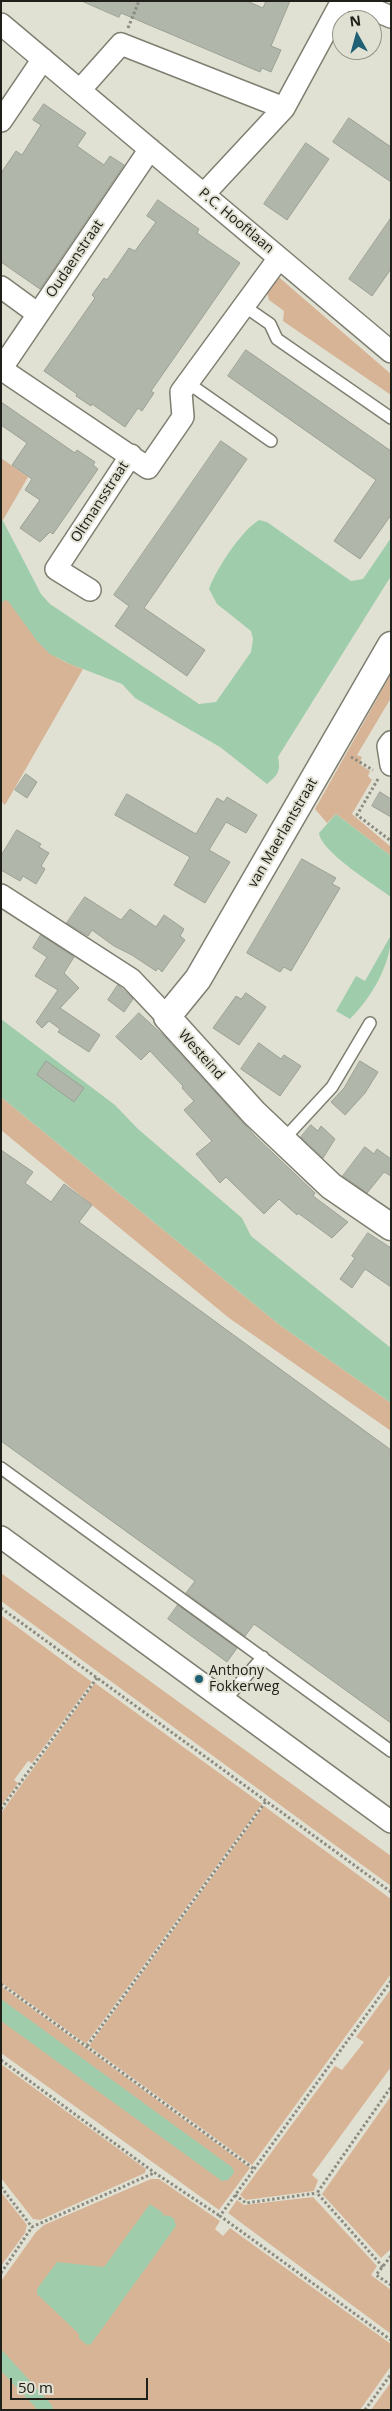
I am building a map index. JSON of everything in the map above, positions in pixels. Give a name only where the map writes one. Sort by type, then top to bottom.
[{"type":"street","points":[[204,194],[284,108],[342,1]]},
{"type":"street","points":[[353,1],[391,17]]},
{"type":"street","name":"P.C. Hooftlaan","points":[[1,24],[391,352]]},
{"type":"street","points":[[80,90],[121,44],[284,108]]},
{"type":"street","points":[[1,121],[43,59]]},
{"type":"street","name":"Oudaenstraat","points":[[131,455],[1,369],[150,149]]},
{"type":"street","name":"Oltmansstraat","points":[[90,590],[56,569],[131,455],[148,468],[183,416],[181,392],[279,258]]},
{"type":"street","points":[[1,288],[38,314]]},
{"type":"street","name":"van Maerlantstraat","points":[[167,1017],[198,979],[391,645]]},
{"type":"street","points":[[387,768],[388,746],[391,742]]},
{"type":"street","name":"Westeind","points":[[1,895],[130,979],[254,1113],[331,1186],[391,1227]]},
{"type":"street","points":[[1,1537],[391,1822]]},
{"type":"lane","points":[[244,306],[270,324],[277,339],[391,418]]},
{"type":"lane","points":[[188,383],[271,440]]},
{"type":"lane","points":[[283,1140],[332,1087],[370,1023]]},
{"type":"lane","points":[[1,1468],[391,1751]]},
{"type":"lane","points":[[224,1701],[263,1657]]},
{"type":"path","points":[[121,44],[139,1]]},
{"type":"path","points":[[333,746],[387,768],[357,815],[391,841]]},
{"type":"path","points":[[1,1608],[391,1892]]},
{"type":"path","points":[[1,1809],[97,1678]]},
{"type":"path","points":[[86,2046],[266,1801]]},
{"type":"path","points":[[220,2216],[391,1981]]},
{"type":"path","points":[[1,1984],[254,2169]]},
{"type":"path","points":[[1,2060],[155,2173],[220,2216],[391,2340]]},
{"type":"path","points":[[235,2195],[246,2203],[317,2193],[391,2087]]},
{"type":"path","points":[[1,2273],[32,2227],[155,2173]]},
{"type":"path","points":[[1,2186],[32,2227]]},
{"type":"path","points":[[317,2193],[382,2267]]},
{"type":"path","points":[[391,2256],[376,2275],[391,2285]]},
{"type":"path","points":[[365,2410],[391,2374]]},
{"type":"shaded area","points":[[274,273],[391,374],[391,395],[283,321],[284,311],[269,300],[265,285]]},
{"type":"shaded area","points":[[1,458],[28,477],[3,520],[1,517]]},
{"type":"shaded area","points":[[1,517],[41,594],[50,604],[199,704],[216,702],[251,652],[253,639],[251,631],[217,604],[209,589],[217,571],[230,551],[245,532],[259,520],[267,522],[351,581],[363,579],[391,538],[391,576],[278,757],[278,772],[267,784],[220,747],[135,698],[122,684],[70,664],[50,654],[37,641],[8,601],[5,600],[1,604]]},
{"type":"shaded area","points":[[5,599],[14,607],[46,650],[64,661],[83,669],[5,805],[1,801],[1,604]]},
{"type":"shaded area","points":[[391,674],[391,698],[357,755],[362,757],[359,764],[370,771],[368,776],[372,780],[352,814],[391,847],[391,856],[336,814],[327,823],[315,809]]},
{"type":"shaded area","points":[[336,814],[391,856],[391,897],[338,858],[322,841],[319,833]]},
{"type":"shaded area","points":[[391,935],[388,958],[384,969],[358,1011],[350,1019],[336,1011],[356,976],[365,981]]},
{"type":"shaded area","points":[[1,1019],[115,1105],[138,1129],[242,1218],[251,1236],[391,1348],[391,1403],[281,1326],[1,1097]]},
{"type":"shaded area","points":[[1,1097],[281,1326],[391,1403],[391,1431],[229,1318],[1,1130]]},
{"type":"shaded area","points":[[1,1573],[391,1856],[391,1886],[1,1601]]},
{"type":"shaded area","points":[[1,1615],[92,1682],[32,1763],[28,1761],[14,1780],[18,1783],[1,1806]]},
{"type":"shaded area","points":[[95,1683],[262,1804],[86,2044],[1,1982],[1,1813]]},
{"type":"shaded area","points":[[264,1806],[391,1899],[391,1974],[252,2165],[89,2046]]},
{"type":"shaded area","points":[[1,1986],[250,2168],[219,2210],[1,2053]]},
{"type":"shaded area","points":[[391,1989],[391,2067],[312,2175],[318,2180],[314,2191],[246,2200],[240,2195],[335,2066],[342,2070],[364,2042],[356,2037]]},
{"type":"shaded area","points":[[1,1999],[233,2168],[234,2173],[228,2180],[222,2181],[1,2021]]},
{"type":"shaded area","points":[[1,2064],[146,2169],[145,2173],[40,2220],[33,2219],[1,2178]]},
{"type":"shaded area","points":[[391,2096],[391,2249],[381,2258],[322,2194]]},
{"type":"shaded area","points":[[151,2179],[159,2179],[220,2221],[215,2229],[223,2236],[230,2228],[391,2344],[391,2366],[360,2410],[1,2410],[1,2281],[36,2232],[44,2225]]},
{"type":"shaded area","points":[[1,2192],[27,2225],[25,2233],[1,2266]]},
{"type":"shaded area","points":[[313,2197],[377,2266],[371,2275],[391,2290],[391,2334],[228,2213],[237,2200],[244,2205]]},
{"type":"shaded area","points":[[150,2204],[163,2213],[162,2215],[170,2216],[174,2219],[176,2226],[91,2344],[87,2345],[79,2338],[79,2334],[37,2294],[37,2289],[57,2262],[104,2267]]},
{"type":"shaded area","points":[[1,2349],[51,2404],[54,2410],[38,2410],[1,2371]]},
{"type":"shaded area","points":[[391,2382],[391,2410],[371,2410]]},
{"type":"building","points":[[82,1],[247,1],[263,8],[266,1],[290,1],[271,46],[281,50],[271,72],[262,68],[260,72],[121,13],[119,17]]},
{"type":"building","points":[[44,104],[86,133],[77,146],[104,165],[110,156],[124,165],[40,289],[1,262],[1,173],[16,151],[22,155],[41,125],[33,120]]},
{"type":"building","points":[[349,118],[391,147],[391,182],[333,142]]},
{"type":"building","points":[[306,143],[329,159],[287,220],[264,204]]},
{"type":"building","points":[[158,200],[199,229],[197,233],[240,263],[151,391],[154,393],[142,411],[138,408],[125,427],[92,404],[91,406],[76,396],[77,394],[44,371],[95,298],[92,295],[104,278],[107,280],[129,248],[135,251],[156,222],[147,216]]},
{"type":"building","points":[[391,218],[391,269],[372,296],[349,279]]},
{"type":"building","points":[[246,350],[391,451],[391,515],[360,559],[334,541],[376,480],[228,376]]},
{"type":"building","points":[[1,402],[75,453],[77,450],[95,462],[93,465],[98,469],[53,534],[50,532],[40,542],[20,528],[40,500],[25,490],[32,479],[12,465],[27,443],[1,425]]},
{"type":"building","points":[[221,441],[247,459],[144,608],[205,650],[187,676],[115,626],[129,606],[114,595]]},
{"type":"building","points":[[26,774],[37,782],[27,798],[15,790]]},
{"type":"building","points":[[380,792],[391,799],[391,817],[372,806]]},
{"type":"building","points":[[127,794],[196,834],[217,798],[224,802],[227,797],[257,815],[246,833],[226,822],[209,850],[230,862],[205,903],[174,885],[190,857],[115,815]]},
{"type":"building","points":[[17,830],[41,844],[39,847],[49,853],[41,866],[45,869],[36,884],[23,876],[20,881],[1,870],[1,856]]},
{"type":"building","points":[[302,859],[336,878],[332,884],[340,888],[291,971],[284,967],[280,972],[247,953]]},
{"type":"building","points":[[85,897],[121,920],[130,909],[156,927],[164,915],[184,929],[180,936],[185,940],[162,972],[158,968],[156,971],[114,946],[92,930],[88,936],[67,923]]},
{"type":"building","points":[[41,935],[74,957],[64,973],[79,988],[60,1008],[100,1035],[89,1052],[58,1032],[60,1029],[49,1021],[42,1028],[36,1022],[58,990],[35,976],[47,957],[33,948]]},
{"type":"building","points":[[118,985],[133,999],[124,1012],[108,1000]]},
{"type":"building","points":[[246,993],[266,1007],[239,1045],[213,1028],[236,996],[241,999]]},
{"type":"building","points":[[139,1013],[165,1037],[255,1136],[315,1193],[313,1196],[348,1222],[332,1238],[298,1213],[297,1215],[279,1199],[264,1214],[226,1177],[220,1183],[196,1154],[212,1141],[184,1110],[194,1101],[182,1088],[183,1086],[150,1051],[141,1060],[116,1037]]},
{"type":"building","points":[[259,1043],[281,1059],[284,1055],[301,1066],[280,1096],[241,1069]]},
{"type":"building","points":[[46,1061],[84,1088],[74,1102],[37,1075]]},
{"type":"building","points":[[360,1061],[378,1072],[365,1093],[345,1115],[331,1102],[344,1088]]},
{"type":"building","points":[[311,1125],[318,1131],[321,1126],[335,1139],[323,1158],[301,1137]]},
{"type":"building","points":[[365,1147],[374,1154],[377,1149],[391,1159],[391,1176],[384,1172],[367,1193],[343,1176]]},
{"type":"building","points":[[1,1150],[33,1172],[25,1183],[51,1202],[64,1184],[92,1205],[79,1222],[391,1450],[391,1723],[254,1624],[245,1636],[186,1593],[195,1581],[1,1441]]},
{"type":"building","points":[[368,1233],[391,1248],[391,1287],[365,1269],[352,1288],[340,1279],[355,1258],[352,1256]]},
{"type":"building","points":[[178,1605],[237,1648],[227,1662],[168,1619]]},
{"type":"place","name":"Anthony Fokkerweg","points":[[199,1679]]}]
